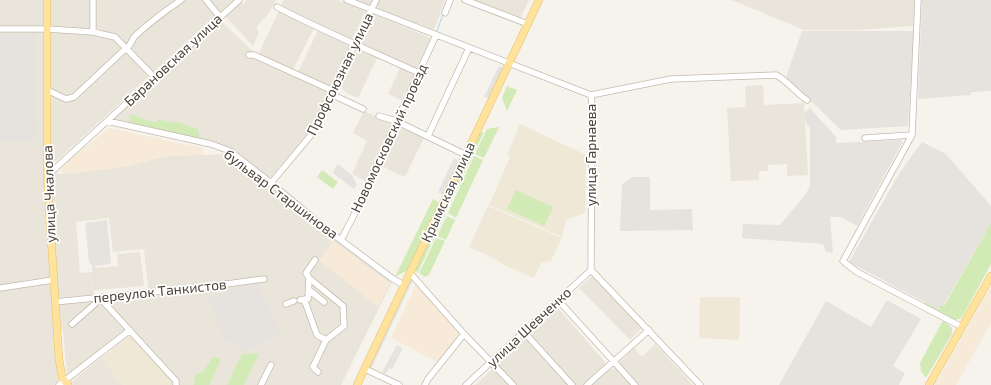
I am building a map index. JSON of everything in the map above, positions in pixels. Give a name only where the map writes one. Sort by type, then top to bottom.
[{"type":"main road","name":"улица Чкалова","points":[[47,0],[47,176],[59,359],[64,384]]},
{"type":"main road","name":"Крымская улица","points":[[357,385],[539,0]]},
{"type":"main road","points":[[929,385],[991,276]]},
{"type":"street","points":[[93,0],[93,32]]},
{"type":"street","points":[[47,90],[66,99],[71,98],[127,49],[134,37],[181,0]]},
{"type":"street","points":[[206,0],[220,17]]},
{"type":"street","name":"Барановская улица","points":[[107,121],[239,0]]},
{"type":"street","name":"улица Гарнаева","points":[[347,0],[591,95],[591,270]]},
{"type":"street","name":"Профсоюзная улица","points":[[271,183],[311,135],[330,92],[376,0]]},
{"type":"street","points":[[444,13],[450,0]]},
{"type":"street","points":[[465,0],[528,24]]},
{"type":"street","points":[[918,0],[912,135],[843,261],[857,272],[962,327]]},
{"type":"street","points":[[277,7],[316,27],[419,73]]},
{"type":"street","points":[[0,29],[48,29],[93,32],[115,37],[154,77]]},
{"type":"street","name":"Новомосковский проезд","points":[[341,240],[353,217],[436,35]]},
{"type":"street","points":[[428,136],[468,48]]},
{"type":"street","points":[[250,55],[254,55],[329,89],[333,95],[363,109]]},
{"type":"street","points":[[591,95],[671,79],[776,75],[782,78],[807,100]]},
{"type":"street","points":[[380,116],[396,121],[466,155]]},
{"type":"street","points":[[47,176],[107,121]]},
{"type":"street","name":"бульвар Старшинова","points":[[107,121],[211,144],[230,151],[271,183],[326,230],[404,285]]},
{"type":"street","points":[[865,138],[912,135]]},
{"type":"street","points":[[315,260],[306,273],[309,278],[344,306],[344,326],[326,340],[313,367],[318,372]]},
{"type":"street","points":[[591,270],[700,385]]},
{"type":"street","name":"улица Шевченко","points":[[466,385],[591,270]]},
{"type":"street","points":[[410,273],[464,334],[513,385]]},
{"type":"street","points":[[286,304],[308,299],[309,278]]},
{"type":"street","name":"переулок Танкистов","points":[[55,302],[212,286],[264,279]]},
{"type":"street","points":[[0,288],[53,280]]},
{"type":"street","points":[[309,290],[324,302]]},
{"type":"street","points":[[72,324],[96,303],[99,298],[130,330],[176,382],[176,385]]},
{"type":"street","points":[[300,300],[317,335],[326,340]]},
{"type":"street","points":[[558,300],[635,385]]},
{"type":"street","points":[[64,384],[130,330]]},
{"type":"street","points":[[587,385],[649,330]]},
{"type":"street","points":[[524,332],[572,385]]},
{"type":"street","points":[[425,385],[428,379],[464,334]]},
{"type":"street","points":[[261,385],[271,365]]},
{"type":"street","points":[[365,369],[399,385]]},
{"type":"shaded area","points":[[0,0],[44,0],[44,172],[62,174],[124,167],[165,156],[229,154],[270,186],[395,276],[341,385],[174,385],[175,375],[104,299],[149,295],[144,249],[113,252],[109,218],[76,222],[80,273],[93,272],[94,295],[53,298],[58,382],[54,385],[0,385]]},
{"type":"shaded area","points":[[49,0],[234,0],[50,167]]},
{"type":"shaded area","points":[[247,0],[276,0],[269,13],[257,26],[257,30],[259,32],[253,46],[225,16],[241,2],[243,4]]},
{"type":"shaded area","points":[[284,0],[338,0],[365,11],[352,40],[317,25],[281,6]]},
{"type":"shaded area","points":[[356,0],[445,0],[434,30]]},
{"type":"shaded area","points":[[469,0],[529,0],[520,19]]},
{"type":"shaded area","points":[[732,0],[915,0],[913,26],[858,30],[804,30]]},
{"type":"shaded area","points":[[922,0],[991,0],[991,91],[971,92],[971,95],[918,99]]},
{"type":"shaded area","points":[[279,11],[314,28],[293,70],[259,53]]},
{"type":"shaded area","points":[[373,14],[431,38],[416,70],[360,44]]},
{"type":"shaded area","points":[[220,20],[266,64],[328,91],[308,133],[270,178],[217,143],[111,121]]},
{"type":"shaded area","points":[[318,30],[351,45],[330,87],[298,72]]},
{"type":"shaded area","points":[[802,31],[914,31],[908,126],[841,130],[786,77]]},
{"type":"shaded area","points":[[0,34],[36,35],[36,141],[0,141]]},
{"type":"shaded area","points":[[358,49],[377,58],[358,98],[346,93],[340,86]]},
{"type":"shaded area","points":[[499,66],[505,69],[490,99],[484,97]]},
{"type":"shaded area","points":[[400,68],[415,74],[401,100],[388,94]]},
{"type":"shaded area","points":[[763,85],[764,105],[804,103],[808,175],[787,176],[787,164],[768,165],[768,171],[759,171],[759,180],[731,181],[727,108],[746,107],[745,86]]},
{"type":"shaded area","points":[[810,108],[836,137],[836,143],[901,140],[902,143],[857,226],[841,217],[830,217],[833,253],[826,252],[823,244],[742,238],[743,224],[780,225],[805,195],[810,186],[810,128],[806,123],[804,113]]},
{"type":"shaded area","points":[[364,111],[424,138],[405,177],[374,163],[365,181],[352,174],[367,141],[353,133]]},
{"type":"shaded area","points":[[520,124],[586,155],[585,213],[566,220],[562,237],[489,205],[510,157],[507,156]]},
{"type":"shaded area","points":[[109,128],[203,148],[203,155],[165,156],[124,167],[62,174],[61,167]]},
{"type":"shaded area","points":[[922,142],[946,154],[991,206],[991,223],[943,306],[939,310],[849,262],[900,172]]},
{"type":"shaded area","points":[[454,158],[459,161],[443,195],[438,192]]},
{"type":"shaded area","points":[[338,164],[352,175],[357,185],[354,189],[333,172]]},
{"type":"shaded area","points":[[633,177],[650,177],[650,210],[692,209],[693,230],[620,231],[622,184]]},
{"type":"shaded area","points":[[488,206],[562,238],[551,261],[541,263],[534,278],[469,247]]},
{"type":"shaded area","points":[[107,220],[111,264],[95,266],[97,290],[94,290],[92,265],[89,263],[85,223]]},
{"type":"shaded area","points":[[334,241],[390,283],[378,307],[319,260]]},
{"type":"shaded area","points":[[140,252],[144,286],[97,290],[95,268],[118,266],[117,254]]},
{"type":"shaded area","points":[[410,276],[413,280],[371,369],[368,367]]},
{"type":"shaded area","points":[[592,276],[642,328],[630,340],[579,288]]},
{"type":"shaded area","points":[[246,283],[248,287],[257,283],[282,333],[245,351],[223,338],[209,300]]},
{"type":"shaded area","points":[[416,284],[462,334],[441,364],[391,338]]},
{"type":"shaded area","points":[[991,286],[991,323],[956,385],[935,385]]},
{"type":"shaded area","points":[[700,297],[740,297],[739,340],[699,338]]},
{"type":"shaded area","points":[[95,299],[95,303],[62,332],[59,305]]},
{"type":"shaded area","points":[[100,300],[127,332],[67,376],[63,331]]},
{"type":"shaded area","points":[[887,300],[921,319],[893,366],[905,373],[899,385],[779,385],[826,301],[871,327]]},
{"type":"shaded area","points":[[558,308],[612,370],[634,348],[642,357],[655,344],[693,385],[475,385]]},
{"type":"shaded area","points":[[131,334],[174,381],[173,385],[123,385],[101,358]]},
{"type":"shaded area","points":[[397,345],[403,348],[392,369],[389,368],[386,374],[382,372]]},
{"type":"shaded area","points":[[101,358],[123,385],[67,385]]},
{"type":"green space","points":[[507,86],[517,90],[507,111],[502,98]]},
{"type":"green space","points":[[130,114],[156,123],[158,119],[173,123],[174,121],[198,129],[200,140],[129,122]]},
{"type":"green space","points":[[499,127],[484,158],[475,154],[487,129]]},
{"type":"green space","points":[[484,132],[446,212],[444,209],[469,154],[471,154],[470,152],[479,133]]},
{"type":"green space","points":[[474,156],[483,160],[456,218],[448,213]]},
{"type":"green space","points":[[322,170],[338,182],[333,189],[317,177]]},
{"type":"green space","points":[[516,190],[553,207],[544,226],[507,209]]},
{"type":"green space","points":[[433,199],[439,204],[408,270],[395,277]]},
{"type":"green space","points":[[441,215],[445,215],[417,274],[416,269]]},
{"type":"green space","points":[[447,216],[455,220],[446,240],[437,236]]},
{"type":"green space","points":[[991,223],[991,264],[962,317],[955,320],[924,305],[925,302],[939,310],[941,305],[944,306]]},
{"type":"green space","points":[[436,238],[445,241],[429,275],[425,277],[419,273]]},
{"type":"green space","points":[[942,322],[945,322],[952,328],[952,334],[925,377],[921,371],[920,363]]},
{"type":"green space","points":[[259,353],[244,385],[227,385],[242,354]]},
{"type":"green space","points":[[213,357],[221,359],[209,385],[194,385],[195,375],[203,372]]},
{"type":"waterway","points":[[437,31],[443,14]]}]
